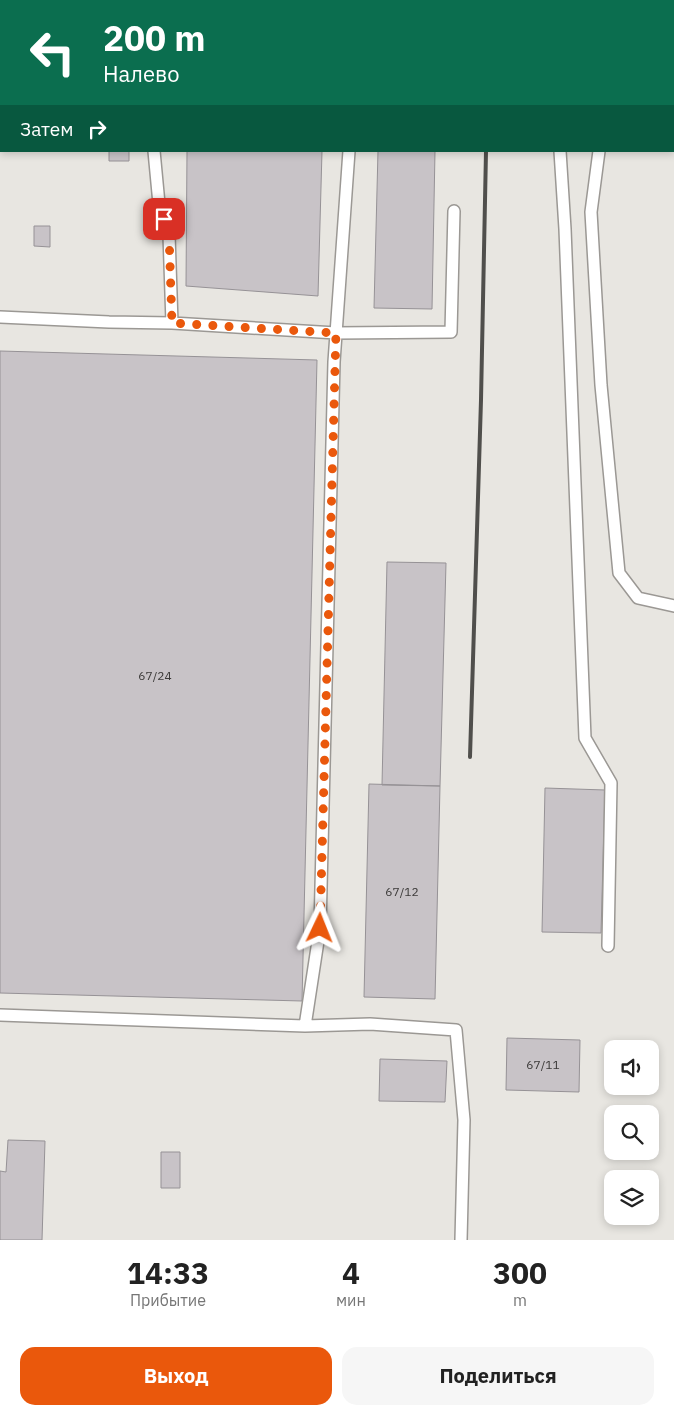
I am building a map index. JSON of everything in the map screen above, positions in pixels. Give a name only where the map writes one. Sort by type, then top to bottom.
[{"type":"lane","points":[[154,152],[159,204],[169,234],[172,323]]},
{"type":"lane","points":[[305,1026],[320,928],[336,333],[349,152]]},
{"type":"lane","points":[[560,152],[565,229],[585,738],[611,783],[608,946]]},
{"type":"lane","points":[[599,152],[591,212],[601,385],[619,573],[638,598],[674,606]]},
{"type":"lane","points":[[0,317],[172,323],[336,333],[450,332],[454,211]]},
{"type":"lane","points":[[0,1014],[305,1026],[370,1024],[456,1030],[464,1120],[461,1240]]},
{"type":"building","points":[[109,152],[129,152],[129,161],[109,161]]},
{"type":"building","points":[[187,152],[322,152],[318,296],[186,286]]},
{"type":"building","points":[[378,152],[435,152],[432,309],[374,308]]},
{"type":"building","points":[[34,226],[50,226],[50,247],[34,246]]},
{"type":"building","points":[[0,351],[317,360],[302,1001],[0,993]]},
{"type":"building","points":[[387,562],[446,563],[440,786],[382,785]]},
{"type":"building","points":[[369,784],[440,786],[435,999],[364,997]]},
{"type":"building","points":[[545,788],[605,790],[601,933],[542,932]]},
{"type":"building","points":[[507,1038],[580,1040],[579,1092],[506,1090]]},
{"type":"building","points":[[380,1059],[447,1061],[445,1102],[379,1101]]},
{"type":"building","points":[[8,1140],[45,1141],[42,1240],[0,1240],[0,1171],[6,1172]]},
{"type":"building","points":[[161,1152],[180,1152],[180,1188],[161,1188]]},
{"type":"railway","points":[[470,757],[481,400],[486,152]]},
{"type":"route","points":[[164,219],[169,234],[172,323],[336,333],[320,928]]}]
